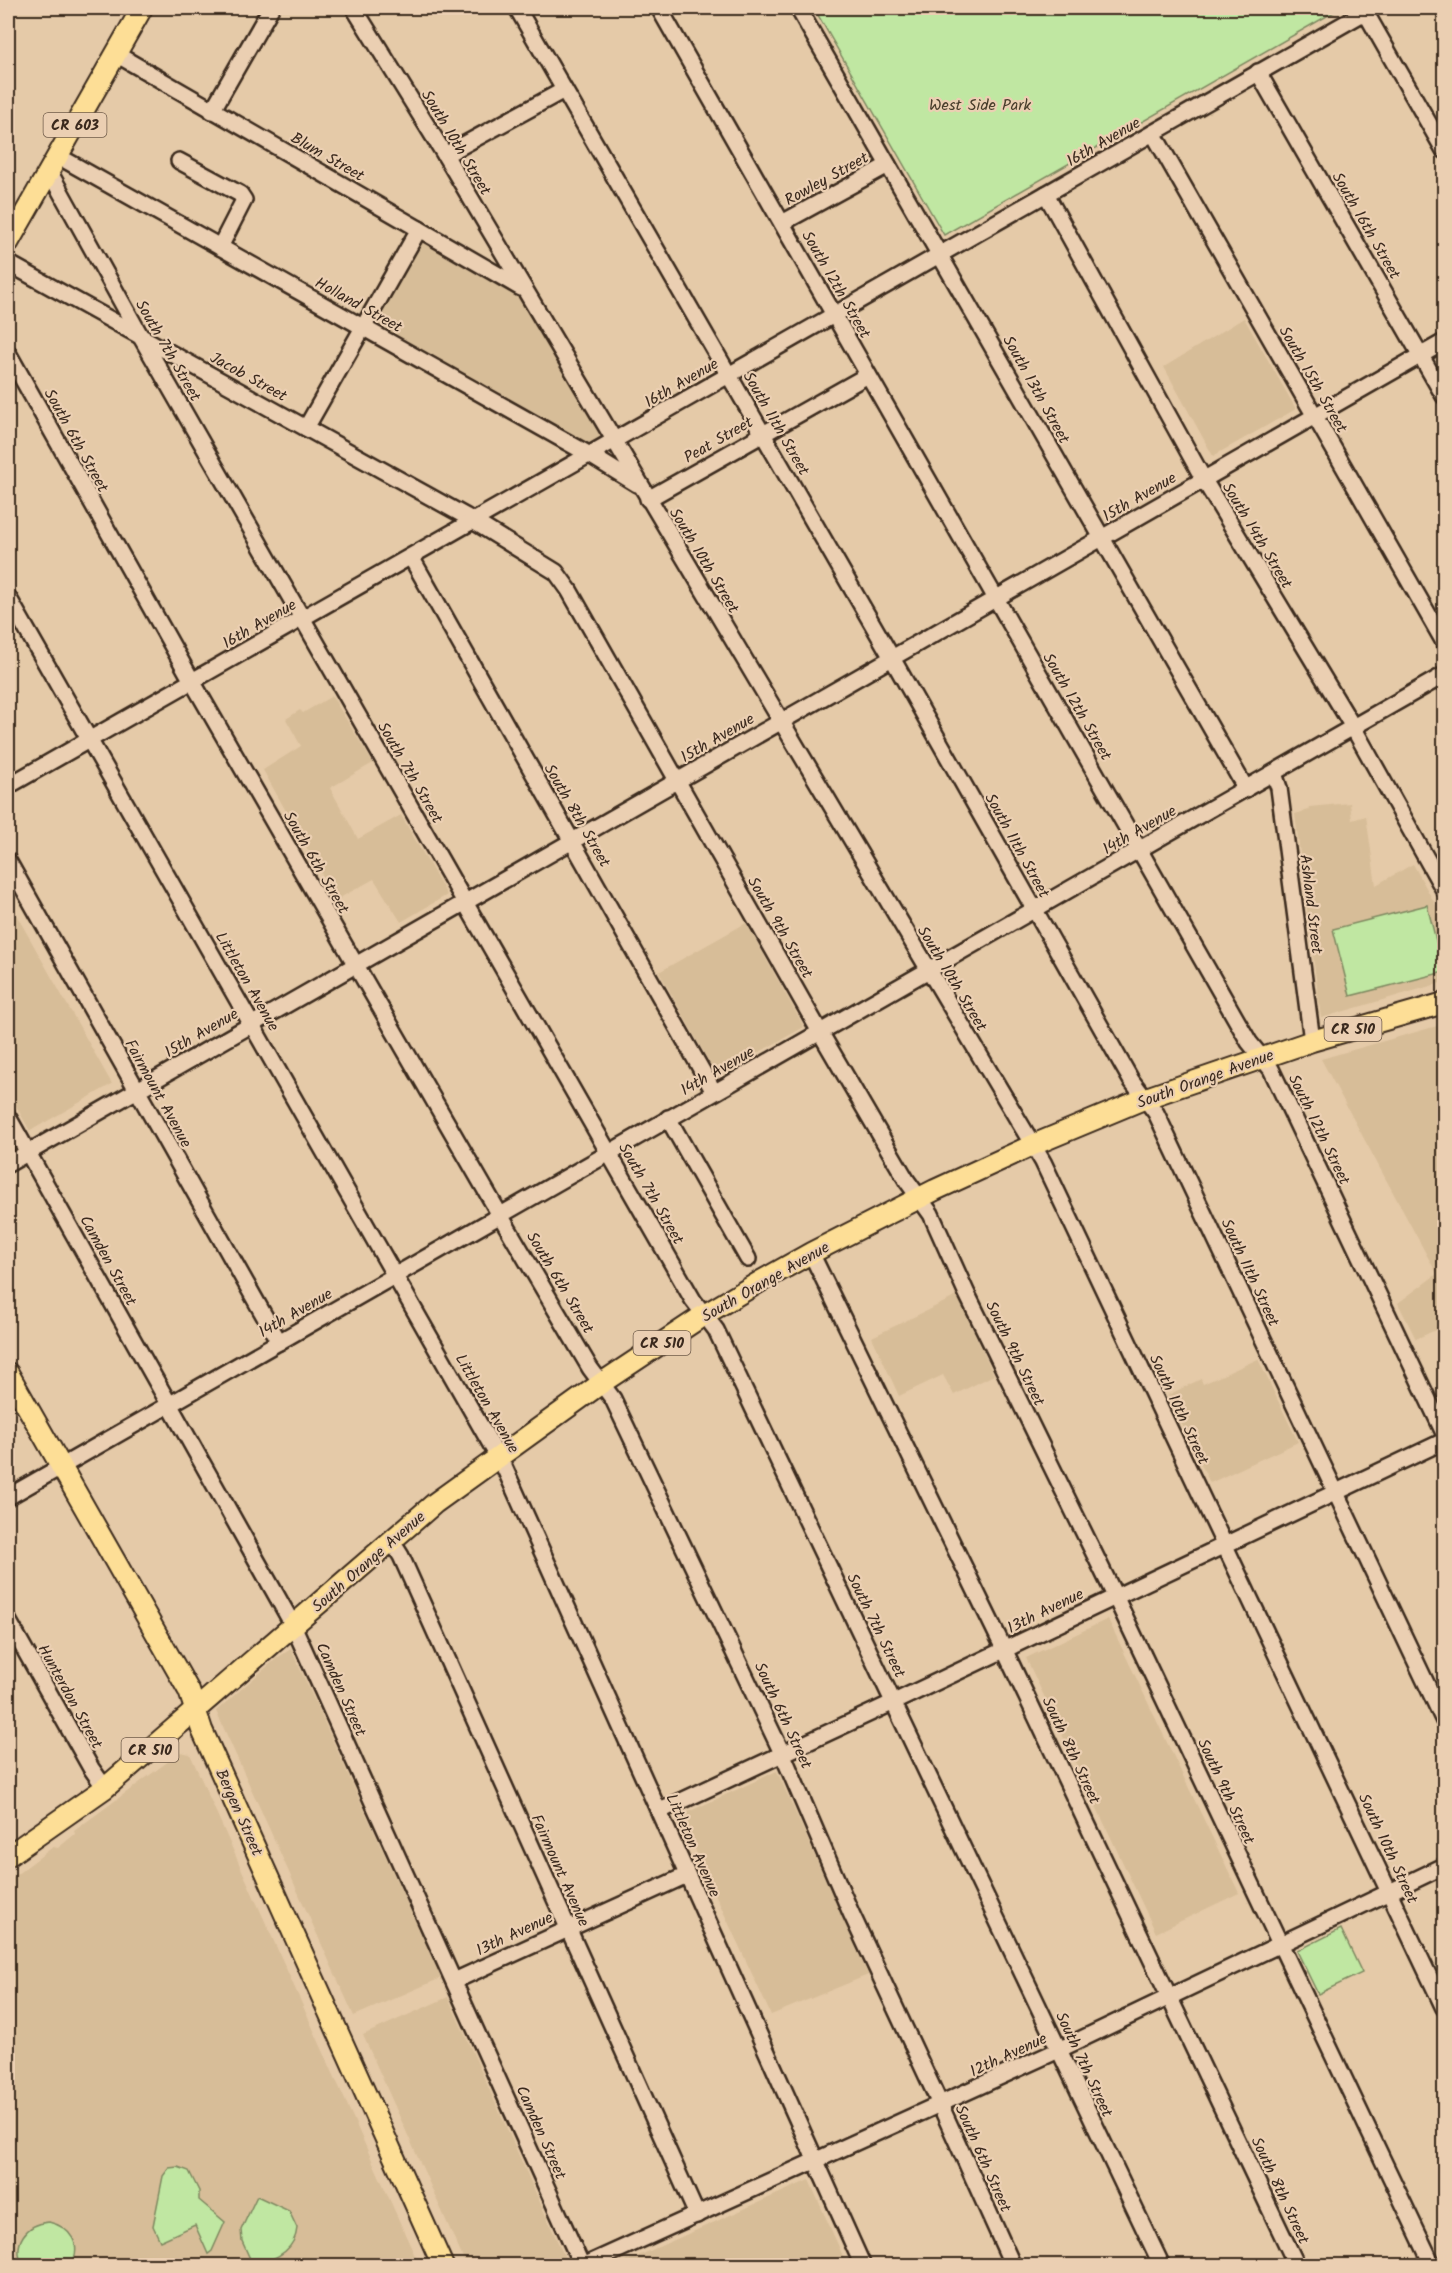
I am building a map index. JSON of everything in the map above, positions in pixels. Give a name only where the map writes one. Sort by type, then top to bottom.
[{"type":"main road","name":"CR 603","points":[[8,243],[142,8]]},
{"type":"main road","name":"South Orange Avenue","points":[[8,1856],[105,1788],[435,1503],[603,1382],[704,1315],[811,1253],[920,1197],[1033,1145],[1146,1098],[1262,1057],[1444,1003]]},
{"type":"main road","name":"Bergen Street","points":[[8,1373],[180,1674],[442,2265]]},
{"type":"street","points":[[212,111],[271,8]]},
{"type":"street","name":"South 10th Street","points":[[354,8],[445,155],[1043,1162],[1444,2008]]},
{"type":"street","name":"South 11th Street","points":[[517,8],[892,658],[1131,1080],[1156,1113],[1444,1721]]},
{"type":"street","name":"South 12th Street","points":[[659,8],[1249,1042],[1271,1069],[1444,1433]]},
{"type":"street","name":"South 13th Street","points":[[798,8],[1246,789]]},
{"type":"street","points":[[1367,9],[1444,150]]},
{"type":"street","name":"16th Avenue","points":[[8,786],[835,316],[1367,9]]},
{"type":"street","name":"Blum Street","points":[[116,54],[524,289]]},
{"type":"street","name":"South 16th Street","points":[[1258,72],[1444,396]]},
{"type":"street","points":[[445,155],[564,90]]},
{"type":"street","name":"South 15th Street","points":[[1153,133],[1444,642]]},
{"type":"street","points":[[179,161],[240,194],[244,200],[220,247]]},
{"type":"street","name":"Holland Street","points":[[53,163],[220,247],[590,455],[644,493]]},
{"type":"street","name":"South 7th Street","points":[[53,163],[141,337],[693,1300],[716,1330],[1162,2265]]},
{"type":"street","name":"Rowley Street","points":[[782,223],[888,165]]},
{"type":"street","name":"South 14th Street","points":[[1046,194],[1203,480],[1353,727],[1444,890]]},
{"type":"street","points":[[306,428],[419,229]]},
{"type":"street","name":"Jacob Street","points":[[8,263],[474,521]]},
{"type":"street","name":"15th Avenue","points":[[8,1164],[1444,342]]},
{"type":"street","name":"South 6th Street","points":[[8,353],[192,681],[500,1215],[590,1368],[614,1399],[783,1755],[850,1912],[1012,2265]]},
{"type":"street","name":"Peat Street","points":[[644,493],[762,434],[868,375]]},
{"type":"street","name":"South 9th Street","points":[[474,521],[556,572],[569,590],[820,1032],[907,1181],[931,1214],[967,1294],[1115,1596],[1433,2265]]},
{"type":"street","name":"South 8th Street","points":[[411,557],[714,1092]]},
{"type":"street","name":"Littleton Avenue","points":[[8,597],[498,1456],[863,2265]]},
{"type":"street","name":"14th Avenue","points":[[8,1497],[1444,675]]},
{"type":"street","name":"Ashland Street","points":[[1274,773],[1279,788],[1312,1041]]},
{"type":"street","name":"Fairmount Avenue","points":[[8,861],[279,1342]]},
{"type":"street","name":"Camden Street","points":[[8,1117],[293,1625],[582,2265]]},
{"type":"street","points":[[668,1118],[748,1259]]},
{"type":"street","name":"South 8th Street","points":[[811,1253],[1004,1649],[1297,2265]]},
{"type":"street","name":"13th Avenue","points":[[660,1811],[783,1755],[1444,1441]]},
{"type":"street","name":"Fairmount Avenue","points":[[391,1540],[401,1556],[697,2215]]},
{"type":"street","name":"Hunterdon Street","points":[[8,1620],[91,1768],[105,1788]]},
{"type":"street","name":"12th Avenue","points":[[582,2265],[1059,2051],[1444,1866]]},
{"type":"street","name":"13th Avenue","points":[[454,1981],[687,1875]]},
{"type":"shaded area","points":[[419,230],[523,291],[612,441],[590,454],[365,327]]},
{"type":"shaded area","points":[[1244,318],[1296,409],[1213,456],[1164,367]]},
{"type":"shaded area","points":[[332,696],[373,763],[330,788],[358,839],[401,815],[447,895],[401,922],[374,879],[336,900],[263,770],[301,746],[286,719],[300,710],[303,713]]},
{"type":"shaded area","points":[[1350,803],[1352,820],[1366,816],[1376,885],[1413,864],[1444,920],[1444,982],[1321,1018],[1295,814],[1309,810],[1310,807]]},
{"type":"shaded area","points":[[8,900],[112,1084],[30,1131],[8,1092]]},
{"type":"shaded area","points":[[746,923],[804,1027],[717,1076],[659,972]]},
{"type":"shaded area","points":[[1444,1024],[1444,1326],[1416,1339],[1398,1303],[1437,1274],[1321,1059]]},
{"type":"shaded area","points":[[957,1296],[994,1375],[954,1395],[943,1375],[899,1396],[872,1337]]},
{"type":"shaded area","points":[[1258,1359],[1298,1442],[1210,1483],[1168,1395],[1201,1379],[1203,1384]]},
{"type":"shaded area","points":[[1108,1619],[1239,1893],[1156,1933],[1026,1658]]},
{"type":"shaded area","points":[[291,1649],[441,1978],[354,2016],[216,1711],[277,1658]]},
{"type":"shaded area","points":[[181,1752],[190,1754],[419,2265],[8,2265],[8,1881],[53,1847],[58,1848],[75,1834],[74,1831]]},
{"type":"shaded area","points":[[777,1771],[868,1975],[771,2015],[698,1857],[684,1814]]},
{"type":"shaded area","points":[[448,1997],[565,2258],[547,2265],[466,2265],[363,2035]]},
{"type":"shaded area","points":[[809,2180],[847,2265],[618,2265]]},
{"type":"green space","name":"West Side Park","points":[[814,8],[1341,8],[944,235]]},
{"type":"green space","points":[[1427,905],[1444,972],[1350,996],[1333,929]]},
{"type":"green space","points":[[1341,1929],[1362,1973],[1318,1994],[1297,1951]]},
{"type":"green space","points":[[178,2167],[189,2171],[199,2191],[199,2200],[225,2222],[212,2251],[208,2254],[195,2225],[160,2241],[153,2226],[163,2176],[169,2168]]},
{"type":"green space","points":[[257,2196],[289,2211],[297,2228],[292,2242],[283,2253],[255,2264],[251,2261],[242,2241],[241,2230]]},
{"type":"green space","points":[[49,2222],[63,2228],[72,2238],[76,2251],[71,2265],[22,2265],[19,2249],[23,2236],[33,2226]]}]
